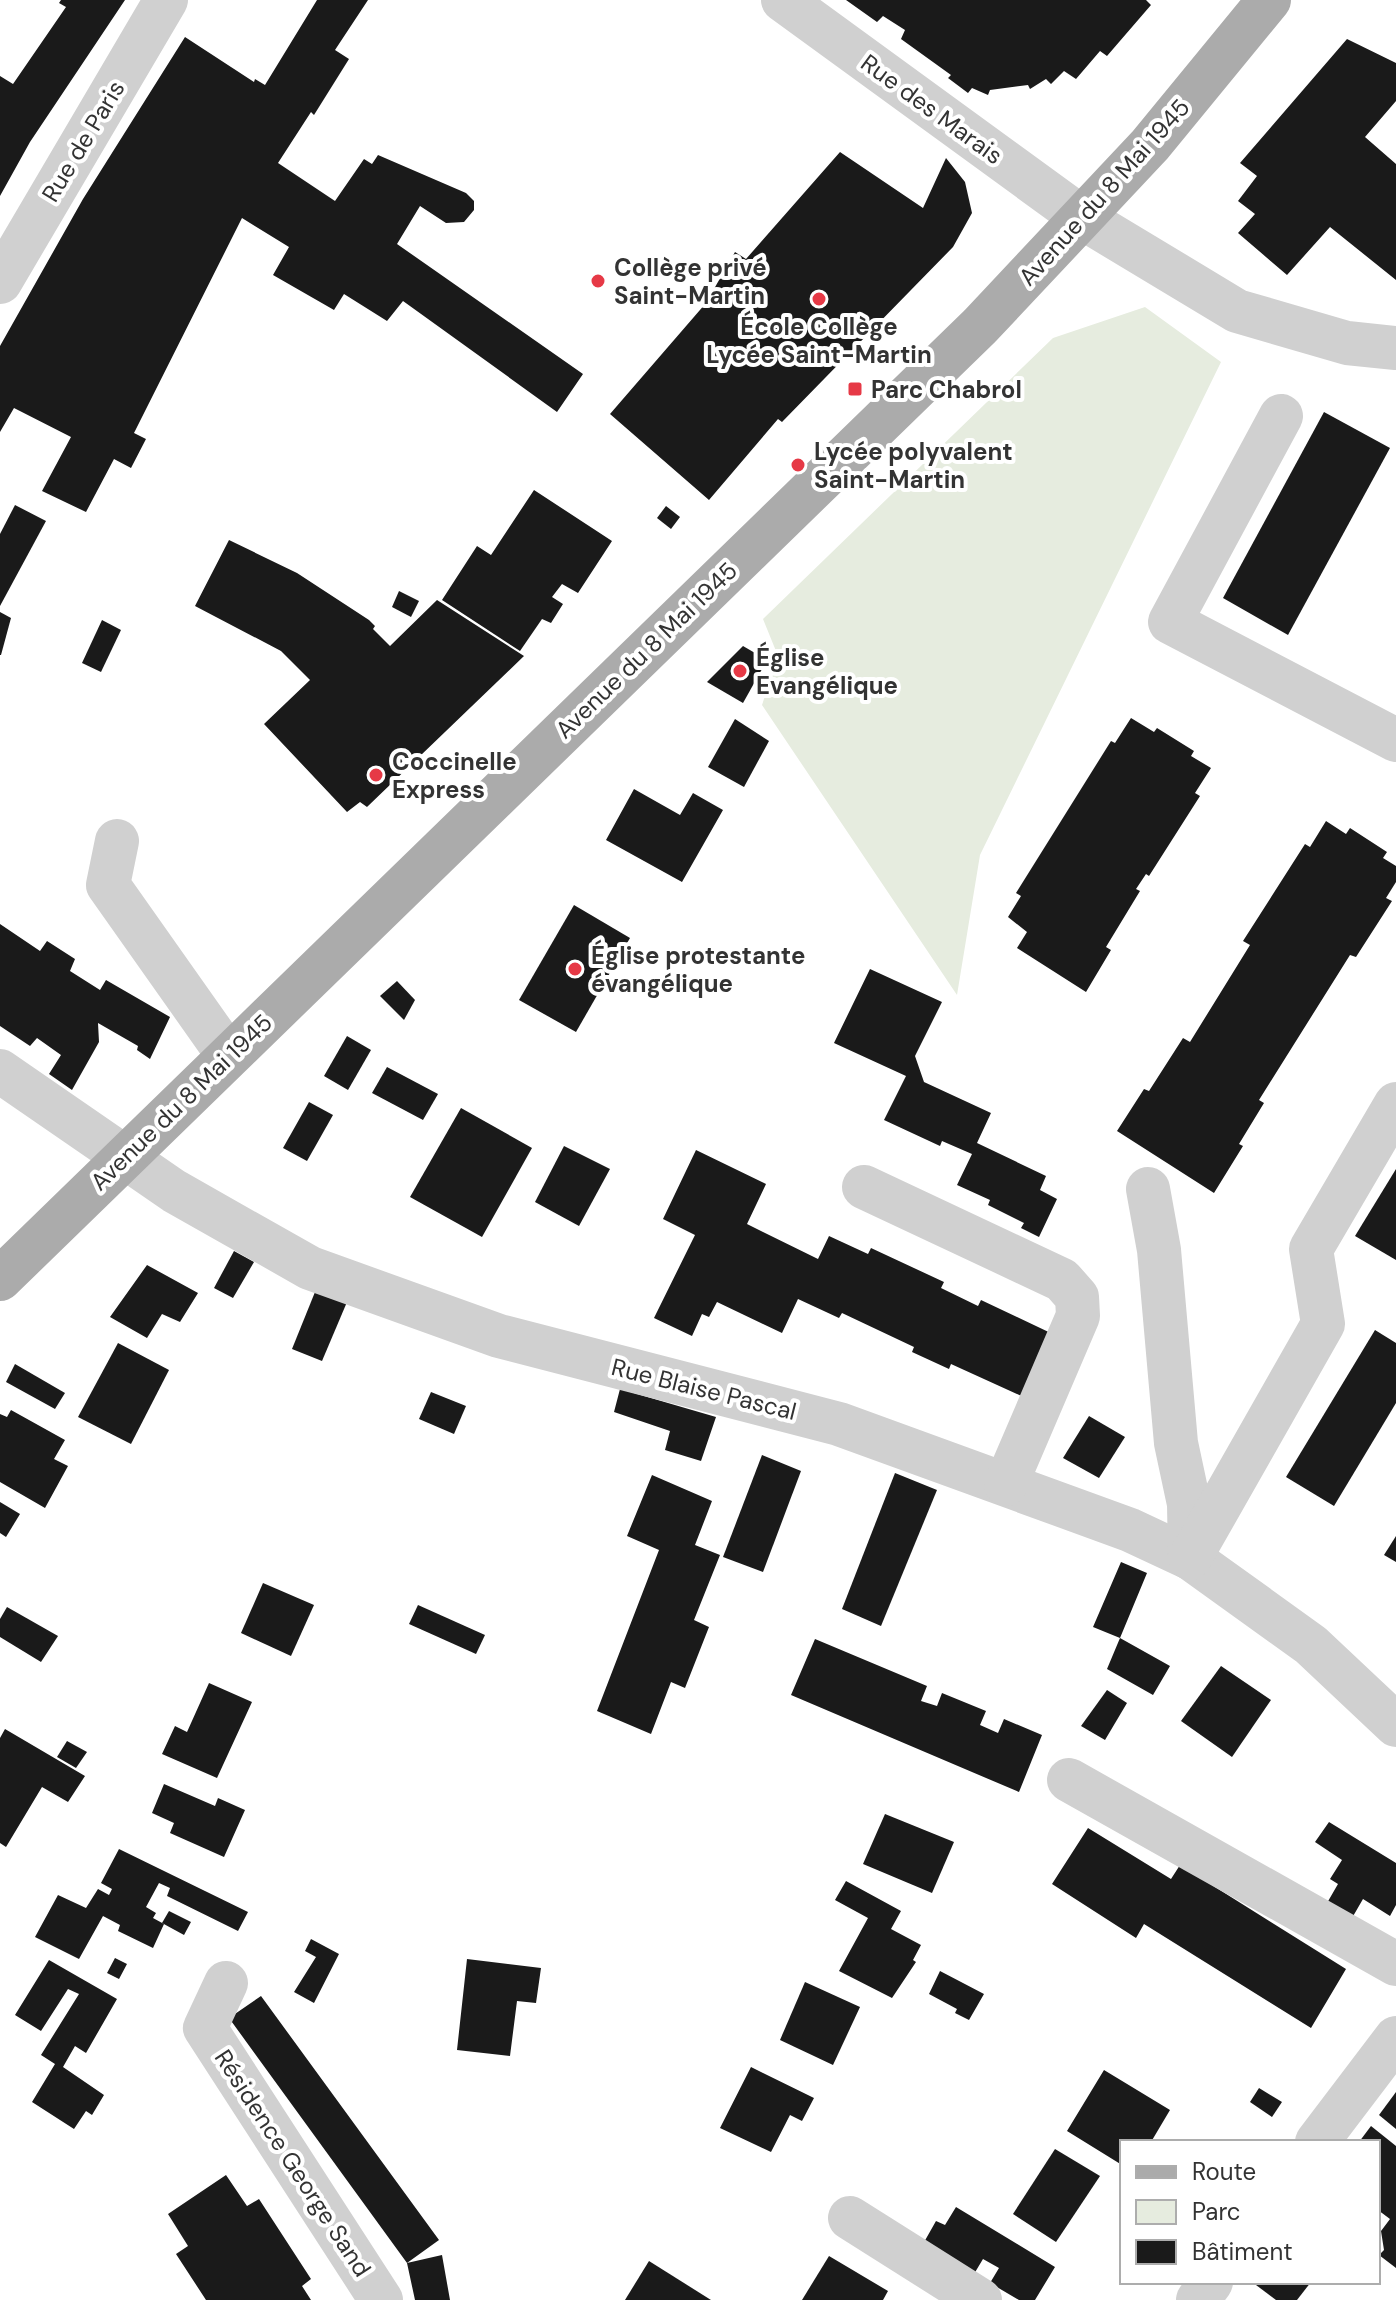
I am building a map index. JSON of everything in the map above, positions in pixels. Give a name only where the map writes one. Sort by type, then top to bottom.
[{"type":"main road","name":"Avenue du 8 Mai 1945","points":[[0,1279],[980,326],[1150,145],[1269,0]]},
{"type":"street","name":"Rue de Paris","points":[[0,282],[166,0]]},
{"type":"street","name":"Rue des Marais","points":[[783,0],[1081,217],[1237,311],[1347,343],[1396,348]]},
{"type":"street","points":[[1281,416],[1170,622],[1396,740]]},
{"type":"street","points":[[117,841],[108,885],[228,1055]]},
{"type":"street","name":"Rue Blaise Pascal","points":[[0,1071],[174,1191],[325,1273],[499,1336],[839,1424],[1130,1530],[1190,1558],[1311,1645],[1396,1725]]},
{"type":"street","points":[[1190,1558],[1323,1324],[1311,1249],[1396,1104]]},
{"type":"street","points":[[864,1187],[1062,1280],[1077,1297],[1078,1316],[1006,1484]]},
{"type":"street","points":[[1148,1189],[1159,1250],[1176,1443],[1189,1504],[1190,1558]]},
{"type":"street","points":[[1069,1780],[1396,1964]]},
{"type":"street","name":"Résidence George Sand","points":[[226,1983],[205,2028],[381,2300]]},
{"type":"street","points":[[1319,2140],[1396,2038]]},
{"type":"street","points":[[850,2218],[980,2300]]},
{"type":"green space","points":[[1145,307],[1221,362],[980,855],[957,995],[762,705],[778,656],[763,619],[1053,338]]},
{"type":"building","points":[[61,0],[125,0],[30,142],[0,196],[0,76],[13,84],[66,7],[59,3]]},
{"type":"building","points":[[317,0],[368,0],[335,50],[349,59],[314,115],[311,112],[278,163],[335,201],[364,159],[372,164],[378,155],[466,193],[474,201],[474,210],[464,222],[446,223],[420,206],[397,244],[583,374],[557,412],[403,301],[387,321],[344,294],[334,310],[273,275],[289,247],[242,218],[134,433],[146,439],[131,468],[114,459],[86,512],[42,491],[71,437],[14,408],[0,432],[0,346],[83,199],[185,37],[254,82],[255,79],[265,85]]},
{"type":"building","points":[[846,0],[1146,0],[1151,5],[1107,56],[1100,51],[1076,79],[1064,71],[1051,84],[1046,79],[1030,89],[1028,85],[990,90],[988,95],[972,88],[968,93],[948,78],[951,75],[901,39],[905,30],[883,16],[877,22]]},
{"type":"building","points":[[1347,39],[1396,63],[1396,101],[1365,137],[1396,164],[1396,280],[1330,227],[1287,275],[1238,233],[1255,214],[1238,201],[1257,176],[1240,163]]},
{"type":"building","points":[[840,152],[923,208],[946,158],[965,182],[972,213],[953,247],[782,422],[778,419],[709,500],[610,414],[706,303],[735,252],[746,259]]},
{"type":"building","points":[[1324,412],[1390,448],[1288,635],[1223,598]]},
{"type":"building","points":[[534,490],[612,541],[578,593],[562,584],[552,597],[563,604],[551,623],[542,619],[520,651],[442,600],[477,546],[491,555]]},
{"type":"building","points":[[15,505],[46,521],[0,606],[0,534]]},
{"type":"building","points":[[666,506],[680,517],[671,529],[657,518]]},
{"type":"building","points":[[229,540],[297,573],[369,620],[375,626],[373,629],[390,646],[437,600],[524,656],[367,807],[360,802],[347,812],[264,724],[310,680],[281,651],[195,606]]},
{"type":"building","points":[[399,591],[419,601],[411,617],[392,607]]},
{"type":"building","points":[[0,612],[11,618],[1,655],[0,655]]},
{"type":"building","points":[[102,620],[121,630],[101,672],[82,663]]},
{"type":"building","name":"Église Evangélique","points":[[743,646],[767,660],[743,703],[707,682]]},
{"type":"building","points":[[1131,718],[1154,732],[1157,728],[1194,751],[1191,756],[1211,768],[1195,793],[1200,796],[1149,876],[1146,874],[1136,889],[1140,891],[1106,947],[1111,950],[1086,992],[1017,948],[1027,932],[1008,917],[1021,896],[1016,893],[1111,741],[1115,743]]},
{"type":"building","points":[[735,719],[769,741],[744,787],[708,767]]},
{"type":"building","points":[[634,789],[680,815],[693,793],[723,810],[682,882],[606,840]]},
{"type":"building","points":[[1326,821],[1346,834],[1350,828],[1387,852],[1383,858],[1396,866],[1396,882],[1386,898],[1392,901],[1356,957],[1350,955],[1259,1100],[1264,1103],[1239,1144],[1243,1146],[1214,1193],[1117,1131],[1144,1089],[1149,1091],[1183,1038],[1190,1042],[1250,945],[1243,941],[1305,844],[1310,847]]},
{"type":"building","name":"Église protestante évangélique","points":[[574,905],[630,938],[576,1032],[519,1000]]},
{"type":"building","points":[[0,924],[40,951],[47,941],[75,959],[70,971],[100,990],[106,980],[170,1017],[150,1059],[137,1050],[138,1046],[98,1023],[99,1042],[72,1090],[49,1074],[61,1055],[37,1038],[30,1046],[0,1026]]},
{"type":"building","points":[[870,969],[942,1002],[915,1056],[924,1082],[991,1113],[977,1143],[1046,1176],[1040,1190],[1057,1199],[1039,1237],[1021,1228],[1024,1223],[988,1205],[990,1200],[957,1185],[972,1154],[942,1141],[940,1146],[884,1120],[906,1076],[834,1043]]},
{"type":"building","points":[[397,981],[415,1000],[404,1020],[380,996]]},
{"type":"building","points":[[347,1036],[371,1050],[348,1090],[324,1076]]},
{"type":"building","points":[[387,1067],[438,1094],[423,1120],[372,1093]]},
{"type":"building","points":[[309,1102],[333,1115],[307,1161],[283,1148]]},
{"type":"building","points":[[461,1108],[532,1148],[482,1237],[410,1197]]},
{"type":"building","points":[[564,1146],[610,1169],[579,1226],[535,1202]]},
{"type":"building","points":[[696,1150],[766,1184],[747,1224],[818,1259],[829,1236],[868,1254],[871,1248],[944,1282],[941,1288],[978,1306],[981,1300],[1057,1336],[1028,1399],[951,1364],[949,1369],[912,1352],[914,1347],[842,1313],[839,1318],[798,1299],[782,1333],[717,1302],[709,1317],[702,1314],[692,1336],[654,1318],[695,1235],[663,1219]]},
{"type":"building","points":[[1396,1169],[1396,1260],[1355,1236]]},
{"type":"building","points":[[234,1251],[254,1262],[233,1298],[214,1288]]},
{"type":"building","points":[[147,1265],[198,1293],[180,1322],[162,1314],[147,1338],[110,1317]]},
{"type":"building","points":[[315,1292],[347,1302],[322,1361],[292,1349]]},
{"type":"building","points":[[1375,1330],[1396,1343],[1396,1403],[1334,1506],[1286,1477]]},
{"type":"building","points":[[118,1343],[169,1370],[131,1444],[78,1417]]},
{"type":"building","points":[[15,1364],[65,1393],[55,1409],[6,1382]]},
{"type":"building","points":[[620,1389],[716,1417],[701,1461],[665,1450],[670,1431],[614,1412]]},
{"type":"building","points":[[431,1392],[466,1406],[454,1434],[419,1419]]},
{"type":"building","points":[[11,1410],[65,1440],[54,1459],[68,1466],[45,1508],[0,1482],[0,1414],[7,1417]]},
{"type":"building","points":[[1089,1416],[1125,1437],[1099,1478],[1063,1458]]},
{"type":"building","points":[[762,1455],[801,1471],[763,1572],[723,1557]]},
{"type":"building","points":[[895,1473],[937,1490],[881,1626],[842,1609]]},
{"type":"building","points":[[652,1475],[712,1501],[695,1545],[720,1555],[694,1620],[709,1627],[685,1688],[671,1682],[651,1734],[597,1711],[659,1550],[627,1536]]},
{"type":"building","points":[[0,1502],[20,1514],[6,1537],[0,1533]]},
{"type":"building","points":[[1396,1536],[1396,1562],[1384,1555]]},
{"type":"building","points":[[1121,1562],[1147,1573],[1120,1638],[1093,1627]]},
{"type":"building","points":[[263,1583],[314,1605],[291,1656],[241,1633]]},
{"type":"building","points":[[418,1605],[485,1635],[476,1654],[409,1624]]},
{"type":"building","points":[[7,1607],[58,1636],[41,1662],[0,1637],[0,1619]]},
{"type":"building","points":[[1120,1638],[1170,1666],[1153,1695],[1107,1669]]},
{"type":"building","points":[[815,1639],[927,1686],[921,1701],[937,1706],[942,1693],[986,1711],[980,1725],[998,1733],[1004,1719],[1042,1735],[1019,1792],[791,1695]]},
{"type":"building","points":[[1221,1666],[1271,1700],[1232,1757],[1181,1721]]},
{"type":"building","points":[[209,1683],[252,1702],[217,1778],[162,1754],[175,1726],[187,1732]]},
{"type":"building","points":[[1107,1690],[1127,1703],[1105,1740],[1081,1726]]},
{"type":"building","points":[[5,1729],[85,1776],[68,1802],[42,1787],[6,1847],[0,1843],[0,1738]]},
{"type":"building","points":[[67,1741],[87,1752],[76,1768],[57,1757]]},
{"type":"building","points":[[164,1784],[215,1806],[218,1798],[245,1810],[224,1857],[170,1833],[174,1823],[152,1813]]},
{"type":"building","points":[[885,1814],[954,1842],[932,1893],[863,1864]]},
{"type":"building","points":[[1329,1822],[1396,1863],[1396,1905],[1390,1916],[1363,1899],[1352,1918],[1327,1903],[1338,1884],[1330,1879],[1342,1860],[1315,1842]]},
{"type":"building","points":[[1088,1828],[1171,1879],[1180,1865],[1346,1969],[1311,2028],[1144,1924],[1136,1938],[1052,1884]]},
{"type":"building","points":[[119,1849],[248,1912],[238,1931],[167,1896],[170,1888],[159,1883],[146,1907],[156,1913],[153,1918],[164,1924],[153,1948],[118,1931],[120,1925],[103,1916],[79,1959],[35,1937],[58,1895],[86,1908],[98,1889],[109,1895],[112,1889],[101,1883]]},
{"type":"building","points":[[846,1881],[901,1911],[891,1929],[921,1945],[913,1960],[916,1962],[892,1998],[839,1971],[868,1918],[835,1900]]},
{"type":"building","points":[[169,1911],[191,1922],[184,1935],[162,1923]]},
{"type":"building","points":[[311,1939],[339,1954],[314,2003],[294,1992],[316,1957],[305,1951]]},
{"type":"building","points":[[115,1958],[127,1964],[119,1979],[107,1973]]},
{"type":"building","points":[[467,1959],[541,1968],[536,2003],[517,2001],[510,2056],[457,2050]]},
{"type":"building","points":[[49,1960],[117,1999],[86,2053],[75,2046],[63,2067],[104,2095],[92,2115],[86,2111],[74,2129],[32,2102],[55,2064],[41,2055],[79,1994],[68,1989],[41,2031],[15,2015]]},
{"type":"building","points":[[940,1971],[984,1994],[969,2020],[955,2013],[957,2009],[929,1994]]},
{"type":"building","points":[[805,1982],[860,2007],[833,2065],[780,2040]]},
{"type":"building","points":[[261,1996],[439,2240],[407,2263],[229,2018]]},
{"type":"building","points":[[751,2067],[814,2098],[802,2121],[790,2115],[771,2152],[720,2128]]},
{"type":"building","points":[[1104,2070],[1170,2110],[1152,2140],[1120,2140],[1120,2164],[1067,2131]]},
{"type":"building","points":[[1259,2088],[1282,2102],[1272,2117],[1250,2102]]},
{"type":"building","points":[[1396,2092],[1396,2129],[1379,2115]]},
{"type":"building","points":[[1371,2126],[1396,2146],[1396,2268],[1380,2256],[1384,2250],[1381,2231],[1390,2219],[1380,2212],[1380,2140],[1360,2140]]},
{"type":"building","points":[[1055,2149],[1100,2176],[1056,2242],[1013,2214]]},
{"type":"building","points":[[226,2175],[247,2206],[259,2199],[311,2279],[302,2286],[311,2300],[206,2300],[176,2254],[188,2246],[168,2214]]},
{"type":"building","points":[[956,2207],[1055,2267],[1035,2300],[1019,2300],[990,2283],[999,2268],[983,2259],[974,2274],[923,2244],[936,2221],[945,2225]]},
{"type":"building","points":[[442,2255],[450,2300],[415,2300],[407,2263]]},
{"type":"building","points":[[829,2256],[888,2291],[883,2300],[802,2300]]},
{"type":"building","points":[[649,2261],[711,2300],[625,2300]]},
{"type":"building","points":[[1255,2284],[1309,2284],[1297,2300],[1276,2300]]},
{"type":"place","name":"Collège privé Saint-Martin","points":[[598,281]]},
{"type":"place","name":"École Collège Lycée Saint-Martin","points":[[819,299]]},
{"type":"place","name":"Parc Chabrol","points":[[855,389]]},
{"type":"place","name":"Lycée polyvalent Saint-Martin","points":[[798,465]]},
{"type":"place","name":"Église Evangélique","points":[[740,671]]},
{"type":"place","name":"Coccinelle Express","points":[[376,775]]},
{"type":"place","name":"Église protestante évangélique","points":[[575,969]]}]
